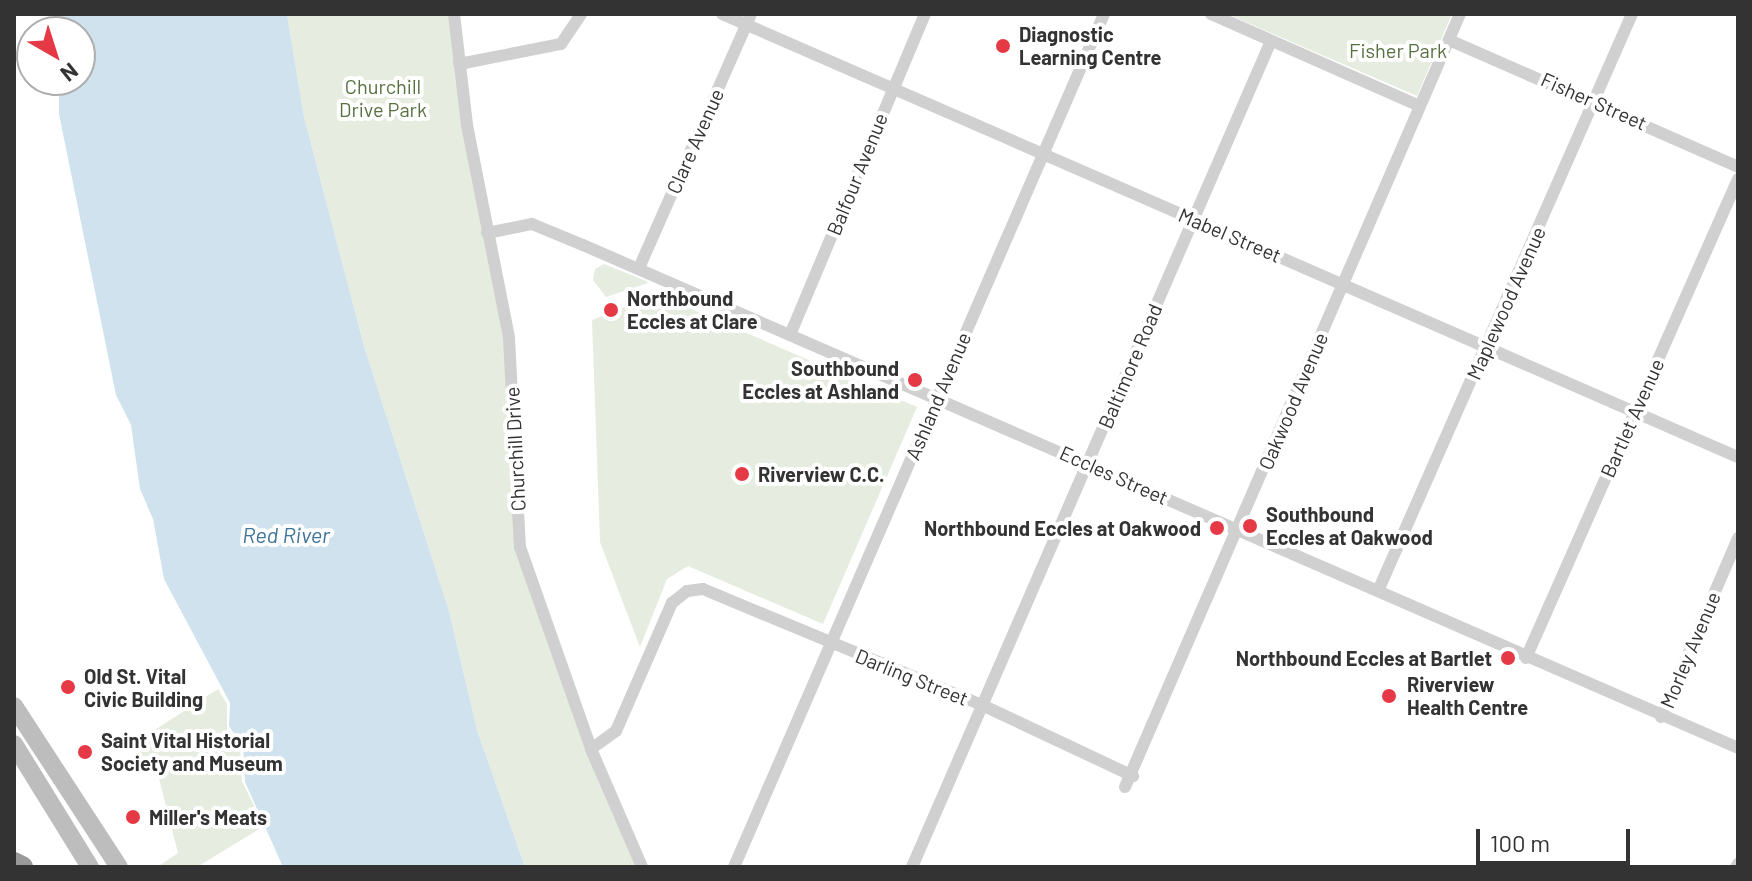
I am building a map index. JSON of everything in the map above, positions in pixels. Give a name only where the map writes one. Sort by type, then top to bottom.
[{"type":"highway","points":[[14,863],[22,867]]},
{"type":"main road","points":[[14,706],[119,867]]},
{"type":"main road","points":[[14,744],[90,867]]},
{"type":"street","name":"Churchill Drive","points":[[454,14],[459,64],[512,365],[520,547],[591,749],[642,867]]},
{"type":"street","points":[[459,64],[561,44],[581,14]]},
{"type":"street","name":"Mabel Street","points":[[722,14],[748,19],[892,89],[1738,457]]},
{"type":"street","name":"Balfour Avenue","points":[[790,335],[925,14]]},
{"type":"street","name":"Ashland Avenue","points":[[734,867],[1104,14]]},
{"type":"street","points":[[1211,14],[1420,106]]},
{"type":"street","name":"Oakwood Avenue","points":[[1129,782],[1460,14]]},
{"type":"street","name":"Maplewood Avenue","points":[[1378,591],[1632,14]]},
{"type":"street","name":"Clare Avenue","points":[[639,268],[748,19]]},
{"type":"street","name":"Fisher Street","points":[[1449,40],[1594,100],[1738,167]]},
{"type":"street","name":"Baltimore Road","points":[[912,867],[1271,41]]},
{"type":"street","name":"Bartlet Avenue","points":[[1526,658],[1738,179]]},
{"type":"street","name":"Eccles Street","points":[[487,233],[532,224],[639,268],[1237,532],[1738,748]]},
{"type":"street","name":"Morley Avenue","points":[[1661,717],[1738,538]]},
{"type":"street","name":"Darling Street","points":[[591,749],[616,731],[672,603],[687,591],[703,589],[982,705],[1129,782]]},
{"type":"green space","name":"Churchill Drive Park","points":[[287,14],[454,14],[509,338],[520,547],[642,867],[525,867],[477,730],[449,611],[364,346],[304,117]]},
{"type":"green space","name":"Fisher Park","points":[[1227,14],[1452,14],[1417,96]]},
{"type":"green space","points":[[604,264],[648,283],[606,297],[593,280],[595,269]]},
{"type":"green space","name":"Riverview C.C.","points":[[657,294],[917,407],[823,624],[688,566],[667,579],[640,647],[600,542],[592,320]]},
{"type":"green space","points":[[218,689],[227,704],[227,730],[240,746],[242,781],[264,826],[197,867],[157,867],[178,853],[158,775],[133,744]]},
{"type":"water","name":"Red River","points":[[287,14],[304,117],[364,346],[449,611],[477,730],[525,867],[283,867],[245,782],[243,747],[229,726],[230,703],[164,579],[153,519],[140,489],[131,425],[116,395],[59,114],[59,96],[96,96],[96,16],[59,16]]},
{"type":"place","name":"Diagnostic Learning Centre","points":[[1003,46]]},
{"type":"place","name":"Northbound Eccles at Clare","points":[[611,310]]},
{"type":"place","name":"Southbound Eccles at Ashland","points":[[915,380]]},
{"type":"place","name":"Riverview C.C.","points":[[742,474]]},
{"type":"place","name":"Southbound Eccles at Oakwood","points":[[1250,526]]},
{"type":"place","name":"Northbound Eccles at Oakwood","points":[[1217,528]]},
{"type":"place","name":"Northbound Eccles at Bartlet","points":[[1508,658]]},
{"type":"place","name":"Old St. Vital Civic Building","points":[[68,687]]},
{"type":"place","name":"Riverview Health Centre","points":[[1389,696]]},
{"type":"place","name":"Saint Vital Historial Society and Museum","points":[[85,752]]},
{"type":"place","name":"Miller's Meats","points":[[133,817]]}]
